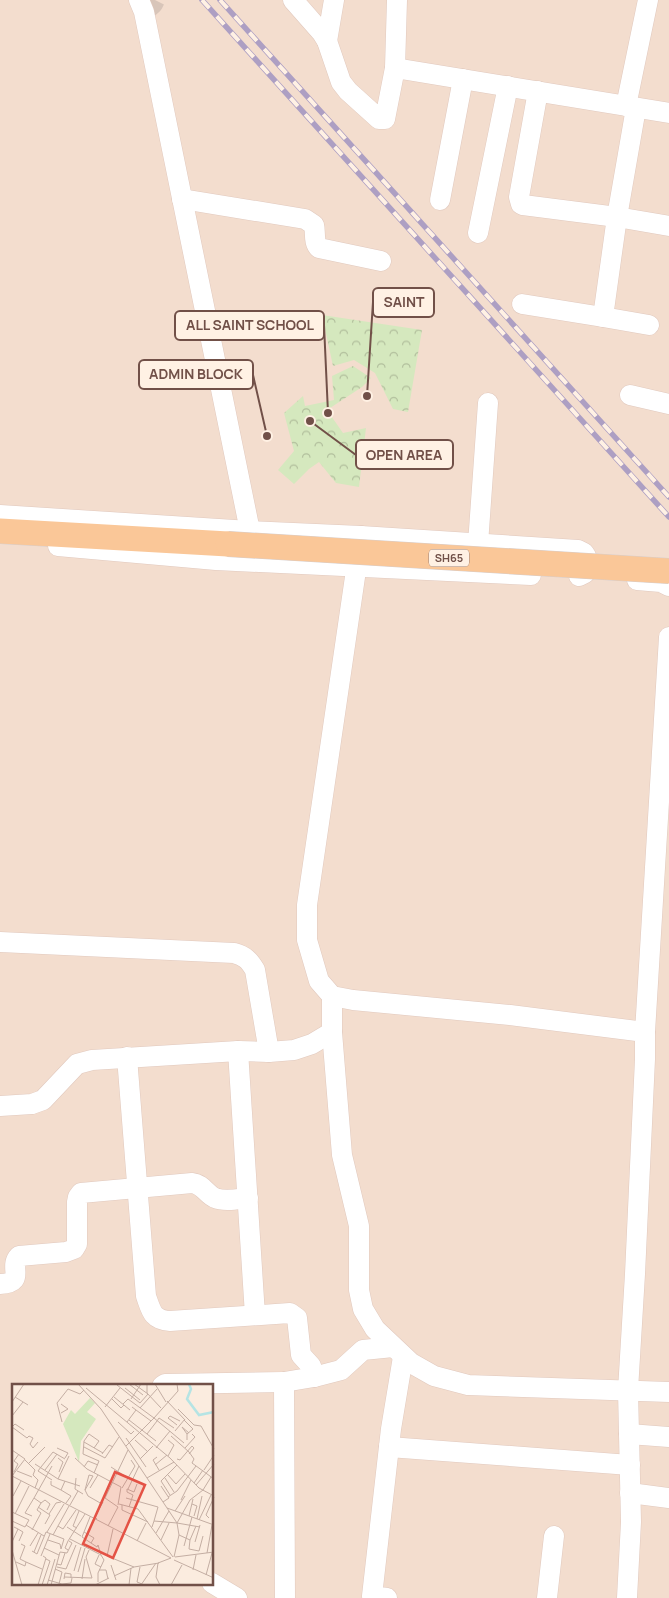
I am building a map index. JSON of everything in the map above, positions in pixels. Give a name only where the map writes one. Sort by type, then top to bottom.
[{"type":"main road","name":"SH65","points":[[0,531],[669,571]]},
{"type":"street","points":[[139,0],[144,12],[250,532]]},
{"type":"street","points":[[293,0],[322,32],[341,82],[348,91],[382,120],[385,119],[394,68],[397,0]]},
{"type":"street","points":[[327,41],[334,0]]},
{"type":"street","points":[[604,317],[631,107],[648,0]]},
{"type":"street","points":[[394,68],[669,113]]},
{"type":"street","points":[[440,200],[463,79]]},
{"type":"street","points":[[478,233],[508,86]]},
{"type":"street","points":[[538,91],[519,197],[520,204],[523,206],[617,217],[669,226]]},
{"type":"street","points":[[182,199],[305,220],[314,225],[316,245],[319,248],[381,261]]},
{"type":"street","points":[[522,304],[649,325]]},
{"type":"street","points":[[630,396],[669,404]]},
{"type":"street","points":[[478,544],[488,403]]},
{"type":"street","points":[[0,515],[250,532],[360,536],[578,550],[586,556],[585,573],[579,576]]},
{"type":"street","points":[[360,536],[307,905],[307,940],[319,981],[332,996],[353,1000],[510,1015],[645,1032]]},
{"type":"street","points":[[0,543],[37,544],[216,560],[579,576],[662,582],[669,586]]},
{"type":"street","points":[[627,1598],[631,1522],[628,1390],[636,1266],[645,1032],[661,898],[669,637]]},
{"type":"street","points":[[0,942],[234,953],[243,955],[250,961],[255,970],[269,1052]]},
{"type":"street","points":[[332,996],[332,1032],[342,1155],[359,1226],[359,1290],[363,1309],[375,1329],[411,1363],[434,1376],[468,1385],[669,1392]]},
{"type":"street","points":[[0,1106],[32,1104],[43,1100],[77,1064],[92,1060],[238,1051],[269,1052],[294,1050],[312,1044],[332,1032]]},
{"type":"street","points":[[238,1051],[255,1315]]},
{"type":"street","points":[[127,1057],[146,1296],[154,1315],[160,1320],[170,1321],[290,1313],[295,1315],[299,1322],[301,1355],[311,1366],[314,1378]]},
{"type":"street","points":[[0,1284],[10,1283],[14,1280],[16,1276],[15,1262],[20,1256],[66,1252],[74,1249],[77,1244],[76,1202],[81,1193],[198,1184],[214,1198],[222,1200],[248,1198]]},
{"type":"street","points":[[165,1384],[284,1382],[314,1378],[341,1370],[364,1350],[398,1352]]},
{"type":"street","points":[[377,1598],[398,1352]]},
{"type":"street","points":[[284,1382],[285,1598]]},
{"type":"street","points":[[629,1434],[669,1437]]},
{"type":"street","points":[[389,1447],[630,1465]]},
{"type":"street","points":[[630,1493],[669,1498]]},
{"type":"street","points":[[547,1598],[554,1536]]},
{"type":"street","points":[[214,1584],[237,1598]]},
{"type":"shaded area","points":[[0,0],[669,0],[669,1598],[0,1598]]},
{"type":"green space","points":[[322,315],[422,330],[408,412],[393,409],[375,373],[354,360],[333,366]]},
{"type":"green space","points":[[353,366],[371,378],[362,387],[327,410],[343,433],[366,428],[359,487],[336,483],[319,462],[294,484],[278,470],[294,451],[284,413],[303,396],[305,406],[334,400],[332,376]]},
{"type":"tunnel","points":[[144,12],[155,0]]},
{"type":"railway","points":[[202,0],[669,517]]},
{"type":"railway","points":[[220,0],[669,497]]},
{"type":"place","name":"SAINT","points":[[367,396]]},
{"type":"place","name":"ALL SAINT SCHOOL","points":[[328,413]]},
{"type":"place","name":"OPEN AREA","points":[[310,421]]},
{"type":"place","name":"ADMIN BLOCK","points":[[267,436]]}]
